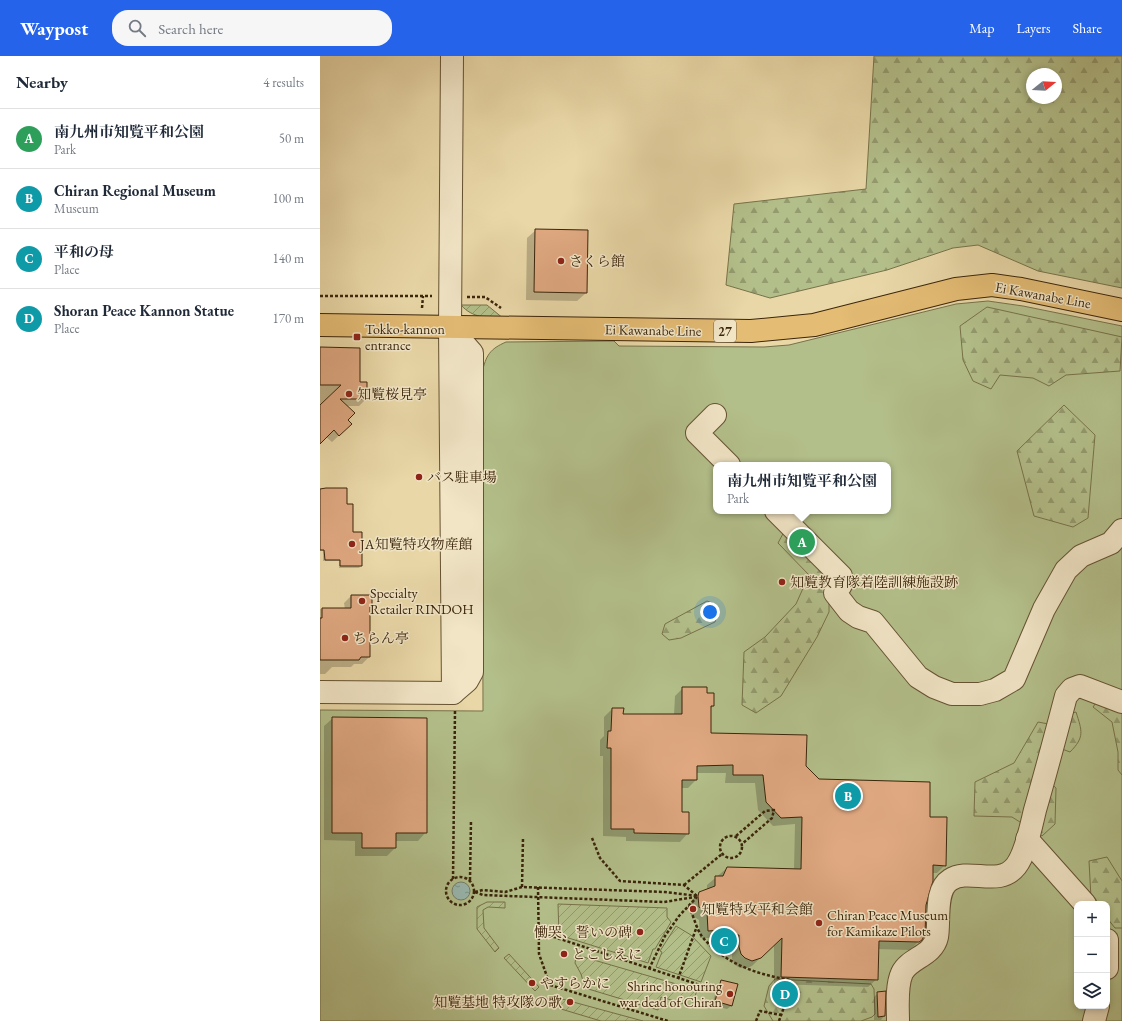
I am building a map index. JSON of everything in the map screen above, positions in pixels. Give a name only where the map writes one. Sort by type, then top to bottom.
[{"type":"main road","name":"Ei Kawanabe Line","points":[[320,326],[743,331],[784,329],[843,318],[956,289],[992,285],[1021,289],[1122,310]]},
{"type":"street","points":[[320,692],[452,693],[467,681],[472,672],[472,353],[450,328],[452,56]]},
{"type":"street","points":[[715,415],[697,433],[726,462]]},
{"type":"street","points":[[779,514],[841,576],[841,585],[835,593],[849,611],[858,617],[873,622],[918,677],[934,687],[952,694],[966,695],[980,694],[995,690],[1014,679],[1044,609],[1066,570],[1081,556],[1111,543],[1122,530]]},
{"type":"street","points":[[898,1021],[901,974],[906,967],[933,947],[937,938],[940,898],[945,884],[960,876],[991,878],[1012,871],[1017,865],[1028,839],[1066,696],[1072,688],[1080,686],[1122,702]]},
{"type":"street","points":[[1028,839],[1082,901]]},
{"type":"street","points":[[1094,1021],[1097,1009]]},
{"type":"path","points":[[320,296],[436,296]]},
{"type":"path","points":[[465,297],[485,297],[506,312]]},
{"type":"path","points":[[452,693],[455,707],[453,879]]},
{"type":"path","points":[[736,836],[765,811],[774,810],[772,818],[742,844]]},
{"type":"path","points":[[470,880],[471,820]]},
{"type":"path","points":[[728,835],[736,836],[742,844],[742,851],[736,857],[728,858],[722,854],[720,847],[722,840],[728,835]]},
{"type":"path","points":[[522,887],[523,838]]},
{"type":"path","points":[[592,838],[600,858],[620,881],[684,885],[698,896]]},
{"type":"path","points":[[684,885],[722,854]]},
{"type":"path","points":[[461,877],[470,880],[473,883],[475,892],[471,901],[467,904],[458,905],[453,903],[447,896],[447,886],[453,879],[461,877]]},
{"type":"path","points":[[475,892],[483,890],[505,892],[522,887],[664,892],[698,896]]},
{"type":"path","points":[[538,888],[539,954],[550,985],[668,1021]]},
{"type":"path","points":[[475,892],[483,895],[664,902],[698,896]]},
{"type":"path","points":[[649,969],[665,936],[679,916],[698,896]]},
{"type":"path","points":[[689,906],[701,935],[722,956],[740,966],[774,978],[791,980],[787,995]]},
{"type":"path","points":[[678,979],[698,926]]},
{"type":"path","points":[[538,932],[718,991]]},
{"type":"path","points":[[779,1021],[783,1007]]},
{"type":"path","points":[[756,1021],[760,1011],[781,1015]]},
{"type":"green space","points":[[874,56],[1122,56],[1122,288],[1038,271],[978,245],[953,248],[887,270],[770,298],[726,285],[734,204],[866,189]]},
{"type":"green space","points":[[988,301],[1023,306],[1122,326],[1122,1021],[320,1021],[320,710],[483,711],[482,373],[487,357],[492,350],[506,342],[614,341],[619,346],[764,347],[789,345],[956,304]]},
{"type":"green space","points":[[461,305],[487,305],[504,319],[486,318],[475,315],[470,313]]},
{"type":"green space","points":[[987,307],[1122,337],[1120,371],[1066,375],[1049,386],[1033,378],[1000,375],[991,389],[973,381],[963,360],[960,326]]},
{"type":"green space","points":[[1064,405],[1095,435],[1088,518],[1073,527],[1034,516],[1017,451]]},
{"type":"green space","points":[[785,530],[833,578],[829,593],[829,612],[817,637],[781,696],[756,713],[742,705],[744,652],[765,637],[796,604],[809,575],[778,543]]},
{"type":"green space","points":[[707,601],[715,604],[718,613],[715,622],[681,638],[669,640],[662,634],[665,624]]},
{"type":"green space","points":[[1098,700],[1122,710],[1122,775],[1118,770],[1118,752],[1112,722],[1093,707]]},
{"type":"green space","points":[[1076,712],[1080,724],[1081,734],[1075,747],[1070,752],[1046,743],[1039,772],[1056,788],[1055,824],[1042,836],[1012,817],[974,816],[975,782],[1014,763],[1038,722],[1064,727],[1069,714]]},
{"type":"green space","points":[[1107,857],[1122,881],[1122,928],[1115,928],[1110,922],[1110,901],[1094,901],[1091,898],[1089,861]]},
{"type":"green space","points":[[487,902],[505,902],[505,908],[488,907],[483,910],[484,928],[499,948],[495,952],[477,929],[477,907]]},
{"type":"green space","points":[[558,904],[667,908],[667,917],[671,922],[655,949],[653,949],[648,963],[559,935]]},
{"type":"green space","points":[[676,926],[691,935],[711,956],[701,982],[656,967],[662,952],[660,951]]},
{"type":"green space","points":[[509,954],[539,987],[535,991],[504,958]]},
{"type":"green space","points":[[580,956],[697,990],[692,1006],[661,997],[658,1010],[585,988],[581,974],[575,963],[576,957]]},
{"type":"green space","points":[[775,979],[871,984],[874,989],[875,1014],[872,1017],[861,1021],[773,1021],[764,1006],[769,986]]},
{"type":"green space","points":[[551,996],[643,1021],[601,1021],[561,1009],[550,998]]},
{"type":"water","points":[[461,882],[467,885],[470,891],[467,897],[461,900],[455,897],[452,891],[455,885]]},
{"type":"building","name":"さくら館","points":[[535,229],[588,230],[587,293],[534,292]]},
{"type":"building","name":"知覧桜見亭","points":[[320,347],[360,348],[360,382],[367,382],[367,399],[340,399],[355,413],[348,420],[352,424],[339,436],[334,430],[320,444],[320,405],[341,385],[320,385]]},
{"type":"building","points":[[347,488],[347,504],[353,504],[353,532],[362,532],[362,566],[340,566],[340,560],[325,560],[324,550],[320,550],[320,489]]},
{"type":"building","name":"ちらん亭","points":[[351,595],[372,595],[372,607],[370,607],[370,657],[361,657],[359,660],[320,660],[320,618],[322,618],[322,608],[351,608]]},
{"type":"building","points":[[682,687],[707,687],[707,693],[714,693],[714,706],[711,706],[711,733],[807,735],[806,766],[819,779],[930,782],[930,817],[947,817],[946,866],[933,865],[933,881],[926,905],[925,934],[922,940],[919,942],[879,941],[878,980],[781,977],[782,938],[761,958],[752,961],[745,958],[741,954],[739,947],[739,935],[726,935],[724,930],[708,931],[707,912],[699,907],[699,892],[715,886],[715,876],[723,876],[727,867],[801,869],[802,817],[781,818],[766,802],[763,775],[733,775],[733,765],[697,766],[697,780],[682,780],[682,812],[689,812],[689,834],[634,833],[634,829],[611,829],[611,748],[607,748],[608,731],[611,731],[612,708],[624,708],[623,714],[682,714]]},
{"type":"building","points":[[332,717],[427,718],[427,833],[396,833],[396,848],[362,848],[362,833],[332,833]]},
{"type":"building","name":"Shrine honouring war dead of Chiran","points":[[721,980],[738,984],[732,1006],[715,1001]]},
{"type":"building","points":[[886,991],[885,1016],[878,1017],[877,992]]},
{"type":"place","name":"さくら館","points":[[561,261]]},
{"type":"place","name":"Tokko-kannon entrance","points":[[357,337]]},
{"type":"place","name":"知覧桜見亭","points":[[349,394]]},
{"type":"place","name":"バス駐車場","points":[[419,477]]},
{"type":"place","name":"南九州市知覧平和公園","points":[[802,542]]},
{"type":"place","name":"JA知覧特攻物産館","points":[[352,544]]},
{"type":"place","name":"知覧教育隊着陸訓練施設跡","points":[[782,582]]},
{"type":"place","name":"Specialty Retailer RINDOH","points":[[362,601]]},
{"type":"place","name":"ちらん亭","points":[[345,638]]},
{"type":"place","name":"Chiran Regional Museum","points":[[848,796]]},
{"type":"place","name":"知覧特攻平和会館","points":[[693,909]]},
{"type":"place","name":"Chiran Peace Museum for Kamikaze Pilots","points":[[819,923]]},
{"type":"place","name":"慟哭、誓いの碑","points":[[640,932]]},
{"type":"place","name":"平和の母","points":[[724,941]]},
{"type":"place","name":"とこしえに","points":[[564,954]]},
{"type":"place","name":"やすらかに","points":[[532,983]]},
{"type":"place","name":"Shrine honouring war dead of Chiran","points":[[730,994]]},
{"type":"place","name":"Shoran Peace Kannon Statue","points":[[785,994]]},
{"type":"place","name":"知覧基地 特攻隊の歌","points":[[570,1002]]}]
